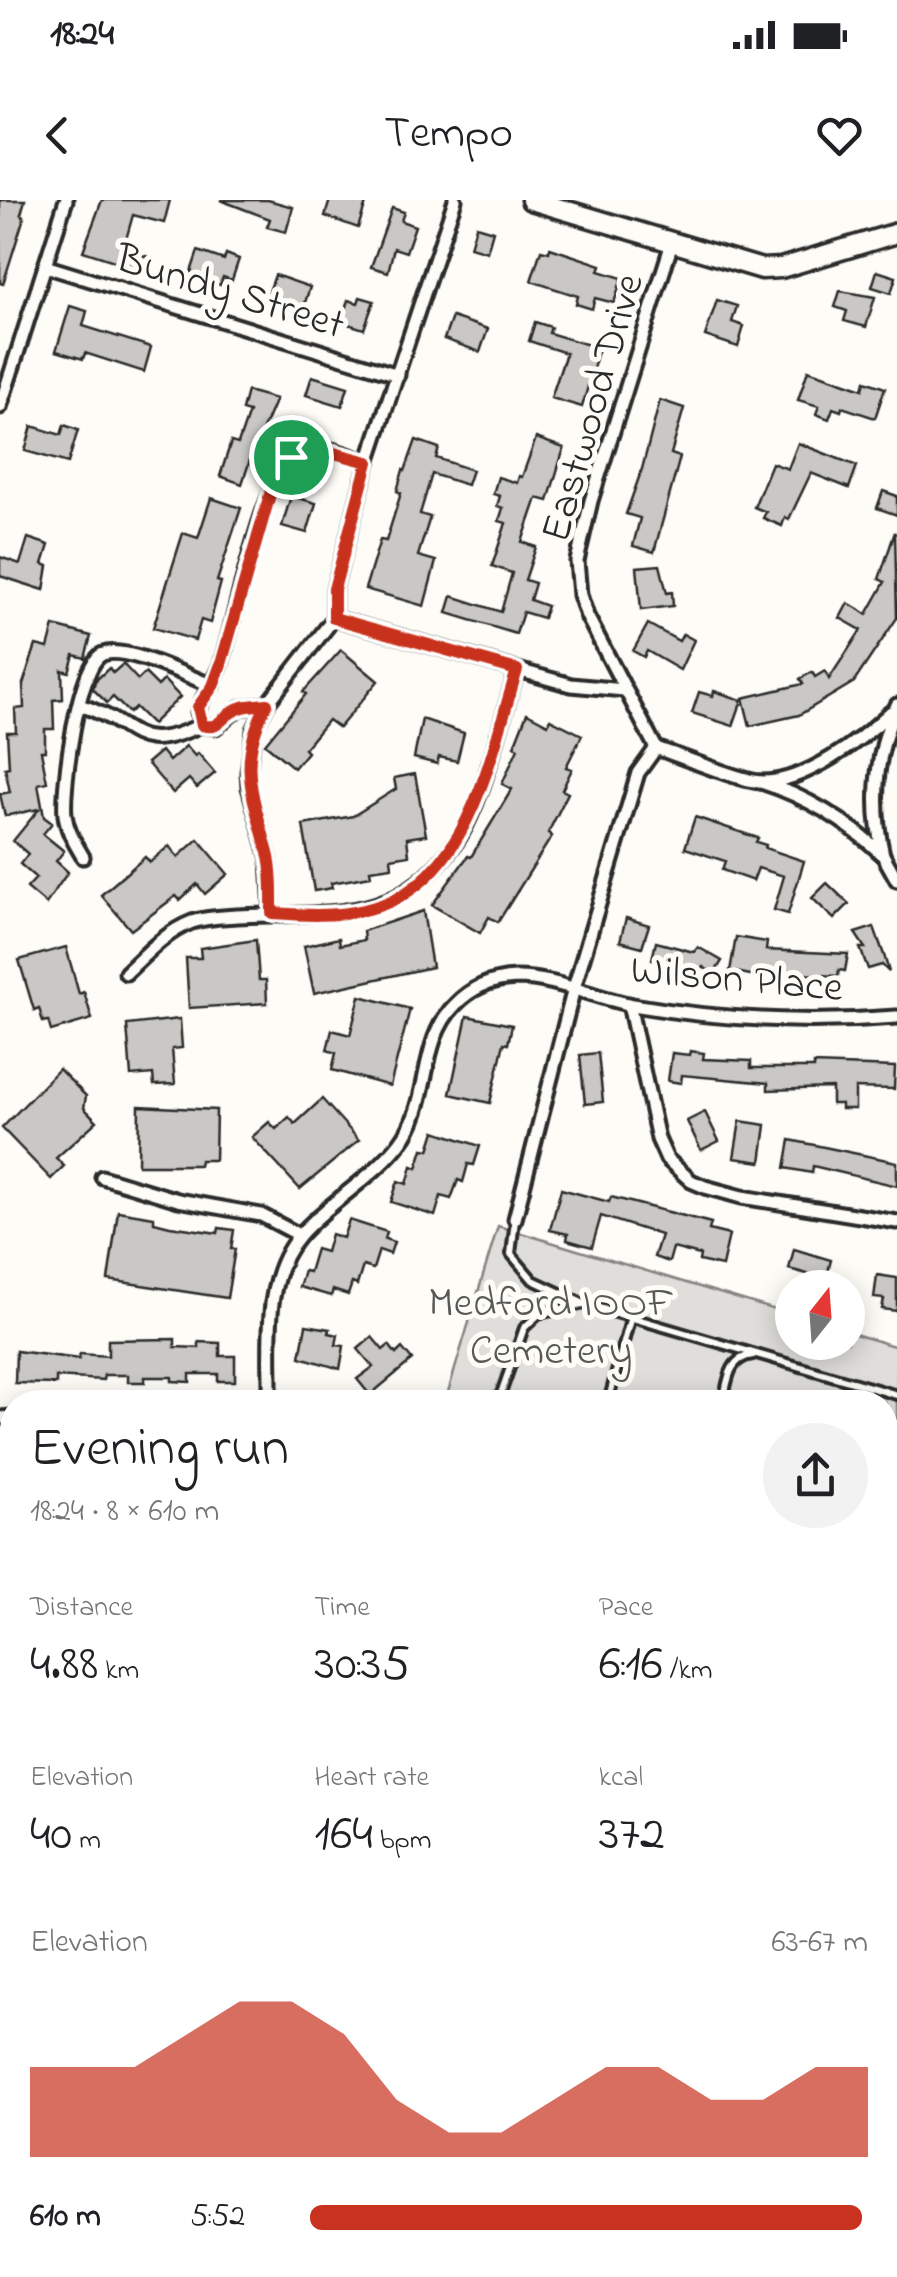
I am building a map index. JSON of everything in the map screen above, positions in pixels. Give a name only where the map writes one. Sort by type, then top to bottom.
[{"type":"main road","points":[[531,200],[746,266],[780,268],[897,233]]},
{"type":"street","points":[[0,408],[66,200]]},
{"type":"street","points":[[272,913],[269,859],[254,810],[248,772],[254,730],[267,704],[334,618],[334,589],[368,462],[455,200]]},
{"type":"street","name":"Eastwood Drive","points":[[656,748],[587,616],[576,561],[672,243]]},
{"type":"street","name":"Bundy Street","points":[[45,266],[398,375]]},
{"type":"street","points":[[202,725],[198,707],[213,686],[271,491],[291,457],[315,448],[368,462]]},
{"type":"street","points":[[334,618],[571,685],[624,690]]},
{"type":"street","points":[[83,857],[71,838],[64,805],[79,705],[97,657],[106,652],[130,654],[213,686]]},
{"type":"street","points":[[126,974],[172,931],[195,921],[272,913],[308,915],[365,910],[402,894],[430,873],[456,842],[471,816],[517,670]]},
{"type":"street","points":[[79,705],[145,739],[172,738],[202,725],[216,727],[239,708],[267,704]]},
{"type":"street","points":[[761,782],[798,773],[862,740],[896,707]]},
{"type":"street","points":[[896,707],[882,745],[874,820],[883,855],[897,880]]},
{"type":"street","points":[[515,1219],[574,988],[638,773],[656,748],[793,792],[855,829],[883,855]]},
{"type":"street","points":[[270,1390],[273,1301],[280,1268],[299,1236],[400,1143],[420,1106],[433,1040],[441,1021],[464,996],[493,981],[532,979],[574,988]]},
{"type":"street","name":"Wilson Place","points":[[574,988],[630,1004],[769,1020],[897,1016]]},
{"type":"street","points":[[630,1004],[658,1139],[667,1159],[680,1172],[705,1187],[742,1197],[897,1222]]},
{"type":"street","points":[[102,1178],[178,1200],[262,1215],[299,1236]]},
{"type":"lane","points":[[515,1219],[511,1254],[533,1280],[585,1304],[880,1390]]},
{"type":"lane","points":[[502,1390],[524,1328],[539,1314],[585,1304]]},
{"type":"lane","points":[[611,1390],[631,1316]]},
{"type":"lane","points":[[726,1390],[734,1362],[741,1356],[760,1354]]},
{"type":"green space","name":"Medford IOOF Cemetery","points":[[498,1226],[775,1310],[775,1360],[865,1360],[865,1337],[897,1347],[897,1390],[449,1390]]},
{"type":"building","points":[[0,200],[25,200],[21,214],[24,217],[3,284],[0,283]]},
{"type":"building","points":[[102,200],[170,200],[164,223],[133,215],[123,250],[149,257],[145,271],[83,251]]},
{"type":"building","points":[[220,200],[268,200],[293,207],[286,232],[267,227],[270,219]]},
{"type":"building","points":[[330,200],[366,203],[358,228],[325,216]]},
{"type":"building","points":[[392,208],[404,212],[401,221],[415,226],[406,252],[394,248],[388,272],[371,267]]},
{"type":"building","points":[[476,226],[493,231],[487,252],[470,247]]},
{"type":"building","points":[[550,248],[601,265],[599,271],[622,278],[614,303],[595,298],[592,309],[576,304],[578,296],[531,281],[541,250],[549,252]]},
{"type":"building","points":[[198,251],[224,260],[226,254],[239,259],[232,280],[223,277],[220,285],[190,275]]},
{"type":"building","points":[[877,271],[896,277],[891,293],[872,287]]},
{"type":"building","points":[[275,275],[310,287],[303,309],[267,297]]},
{"type":"building","points":[[840,291],[875,297],[866,327],[844,321],[847,311],[835,307]]},
{"type":"building","points":[[360,297],[374,301],[364,329],[341,322],[348,300],[358,303]]},
{"type":"building","points":[[717,300],[737,306],[732,322],[744,326],[738,347],[705,336]]},
{"type":"building","points":[[70,306],[87,311],[83,326],[151,347],[144,372],[85,353],[83,359],[56,351]]},
{"type":"building","points":[[452,317],[488,329],[480,352],[444,339]]},
{"type":"building","points":[[535,322],[551,327],[549,333],[599,348],[582,407],[551,398],[566,353],[529,341]]},
{"type":"building","points":[[808,370],[863,389],[865,381],[885,388],[875,418],[842,407],[841,411],[833,408],[829,419],[816,414],[819,406],[798,400]]},
{"type":"building","points":[[312,376],[348,387],[342,406],[306,395]]},
{"type":"building","points":[[247,391],[276,399],[256,445],[267,449],[262,464],[250,460],[242,484],[220,476],[231,442],[238,444],[249,412],[242,410]]},
{"type":"building","points":[[660,400],[684,408],[671,454],[680,457],[654,552],[633,546],[640,518],[626,514]]},
{"type":"building","points":[[64,425],[78,430],[68,463],[25,451],[32,426],[61,435]]},
{"type":"building","points":[[536,438],[564,448],[548,501],[537,498],[522,542],[536,547],[525,580],[535,583],[530,600],[547,606],[543,618],[523,612],[516,634],[447,613],[452,596],[501,612],[512,573],[492,566],[506,523],[499,521],[503,508],[497,506],[500,496],[493,494],[498,477],[517,483],[522,477]]},
{"type":"building","points":[[416,440],[439,448],[436,458],[472,470],[467,485],[432,474],[420,514],[430,517],[418,556],[436,561],[424,606],[365,589],[380,540],[386,541],[401,493],[397,491],[403,470]]},
{"type":"building","points":[[798,443],[857,466],[849,488],[811,473],[782,526],[763,518],[766,512],[754,507],[772,463],[788,469]]},
{"type":"building","points":[[883,491],[897,496],[897,515],[877,508]]},
{"type":"building","points":[[291,496],[316,503],[307,533],[282,526]]},
{"type":"building","points":[[211,498],[241,508],[217,581],[221,582],[210,623],[201,620],[195,640],[153,628],[183,533],[198,538]]},
{"type":"building","points":[[895,532],[897,618],[854,682],[799,715],[750,726],[743,698],[803,684],[800,679],[812,672],[815,677],[825,671],[829,679],[861,630],[840,618],[848,603],[867,614],[885,582],[879,579]]},
{"type":"building","points":[[28,538],[49,545],[43,564],[48,566],[44,590],[0,576],[0,557],[20,564]]},
{"type":"building","points":[[660,565],[667,593],[672,592],[673,606],[641,610],[637,567]]},
{"type":"building","points":[[648,624],[679,641],[683,634],[694,640],[680,670],[647,651],[644,657],[633,651]]},
{"type":"building","points":[[54,626],[91,636],[85,658],[74,655],[69,672],[62,670],[63,699],[53,700],[54,729],[45,729],[45,751],[41,751],[47,782],[38,784],[44,817],[52,823],[43,834],[64,851],[56,861],[68,872],[46,904],[27,888],[36,878],[20,864],[28,854],[13,841],[39,809],[5,816],[0,794],[10,792],[5,768],[9,767],[7,732],[16,732],[15,709],[24,708],[23,684],[36,645],[48,648]]},
{"type":"building","points":[[341,650],[378,681],[339,728],[328,720],[294,768],[265,744],[306,694],[303,692]]},
{"type":"building","points":[[123,664],[138,680],[145,673],[158,686],[164,680],[180,697],[152,724],[135,707],[129,713],[113,697],[107,703],[93,689],[95,681],[109,668],[113,673]]},
{"type":"building","points":[[714,691],[742,700],[733,726],[692,713],[699,692],[713,696]]},
{"type":"building","points":[[527,713],[582,735],[566,767],[572,769],[562,790],[568,793],[548,833],[552,836],[498,922],[489,917],[480,933],[432,905],[471,857],[512,789],[502,784],[518,748],[514,746]]},
{"type":"building","points":[[422,719],[464,733],[457,761],[439,757],[437,764],[414,758]]},
{"type":"building","points":[[186,746],[195,756],[198,753],[215,773],[197,788],[189,779],[173,793],[147,763],[161,751],[169,761]]},
{"type":"building","points":[[415,774],[426,835],[407,838],[409,855],[391,858],[392,867],[370,870],[371,876],[331,883],[332,888],[314,891],[303,825],[353,816],[396,789],[394,778]]},
{"type":"building","points":[[695,817],[758,838],[756,842],[766,845],[765,848],[804,861],[788,914],[774,910],[784,876],[758,868],[753,881],[722,870],[725,861],[685,848]]},
{"type":"building","points":[[198,839],[228,874],[205,894],[197,884],[180,900],[176,896],[131,930],[101,895],[145,857],[150,862],[169,846],[178,857]]},
{"type":"building","points":[[827,883],[849,904],[834,919],[812,898]]},
{"type":"building","points":[[423,911],[432,967],[314,993],[304,946],[339,938],[340,945],[364,940],[363,931]]},
{"type":"building","points":[[626,918],[649,925],[642,947],[620,941]]},
{"type":"building","points":[[874,927],[889,972],[882,965],[868,969],[860,948],[865,948],[855,933]]},
{"type":"building","points":[[736,937],[767,942],[766,950],[848,954],[845,971],[839,970],[838,976],[762,972],[761,977],[730,971]]},
{"type":"building","points":[[256,940],[259,980],[266,980],[267,1003],[189,1008],[186,958],[201,958],[200,948]]},
{"type":"building","points":[[656,942],[694,952],[698,947],[722,961],[714,974],[703,967],[695,981],[682,973],[685,968],[652,959]]},
{"type":"building","points":[[66,947],[79,994],[84,992],[92,1019],[51,1031],[39,1008],[34,1010],[19,960]]},
{"type":"building","points":[[360,996],[410,1009],[390,1086],[332,1070],[336,1053],[327,1050],[332,1030],[350,1035]]},
{"type":"building","points":[[467,1016],[512,1025],[490,1103],[450,1094]]},
{"type":"building","points":[[180,1019],[182,1048],[172,1049],[175,1084],[154,1085],[153,1074],[131,1076],[127,1025]]},
{"type":"building","points":[[690,1051],[704,1053],[703,1059],[751,1061],[751,1068],[814,1068],[814,1064],[895,1067],[894,1089],[855,1088],[855,1109],[841,1109],[841,1104],[832,1104],[832,1088],[768,1090],[768,1083],[682,1075],[681,1083],[668,1081],[672,1053],[689,1055]]},
{"type":"building","points":[[598,1053],[603,1102],[585,1104],[580,1055]]},
{"type":"building","points":[[59,1069],[86,1096],[84,1108],[97,1121],[56,1158],[64,1166],[51,1179],[2,1128]]},
{"type":"building","points":[[322,1099],[359,1140],[300,1189],[252,1137],[269,1122],[276,1129],[289,1117],[295,1124]]},
{"type":"building","points":[[139,1106],[216,1110],[215,1160],[200,1160],[199,1165],[138,1165]]},
{"type":"building","points":[[705,1112],[719,1141],[701,1150],[687,1121]]},
{"type":"building","points":[[740,1121],[766,1125],[761,1162],[734,1158]]},
{"type":"building","points":[[435,1131],[480,1146],[474,1165],[468,1164],[463,1182],[458,1180],[451,1199],[441,1196],[435,1216],[391,1202],[398,1181],[407,1184],[412,1166],[417,1168],[423,1149],[429,1150]]},
{"type":"building","points":[[790,1140],[897,1162],[897,1186],[813,1166],[812,1173],[785,1168]]},
{"type":"building","points":[[561,1189],[609,1202],[611,1197],[711,1223],[709,1230],[729,1235],[722,1266],[699,1261],[700,1255],[673,1248],[669,1262],[654,1257],[661,1235],[601,1216],[592,1247],[567,1240],[568,1234],[550,1230]]},
{"type":"building","points":[[118,1211],[154,1217],[154,1222],[170,1226],[218,1233],[219,1228],[234,1230],[227,1298],[108,1280]]},
{"type":"building","points":[[349,1220],[387,1232],[385,1239],[394,1242],[390,1254],[379,1250],[373,1269],[363,1266],[357,1285],[352,1283],[348,1295],[333,1290],[331,1296],[299,1287],[304,1271],[309,1272],[316,1249],[326,1252],[331,1234],[343,1238]]},
{"type":"building","points":[[794,1249],[831,1260],[828,1270],[789,1269]]},
{"type":"building","points":[[877,1275],[897,1278],[897,1311],[882,1309],[884,1299],[874,1298]]},
{"type":"building","points":[[306,1325],[330,1329],[329,1333],[338,1335],[336,1345],[344,1346],[340,1369],[300,1357]]},
{"type":"building","points":[[372,1337],[383,1350],[389,1345],[396,1354],[402,1348],[412,1360],[376,1390],[366,1390],[357,1379],[373,1367],[358,1349]]},
{"type":"building","points":[[175,1339],[175,1347],[199,1348],[199,1342],[220,1343],[220,1356],[235,1356],[235,1381],[218,1381],[218,1374],[190,1374],[190,1382],[145,1377],[145,1382],[128,1382],[128,1375],[104,1375],[103,1380],[56,1377],[56,1384],[15,1383],[16,1351],[79,1359],[80,1354],[108,1356],[108,1340]]},
{"type":"route","points":[[324,448],[368,462],[334,589],[334,618],[517,670],[471,816],[456,842],[430,873],[402,894],[365,910],[308,915],[272,913],[269,859],[254,810],[248,772],[254,730],[267,704],[239,708],[216,727],[208,728],[202,725],[198,712],[221,664],[271,491],[291,457],[305,449],[324,448]]}]
